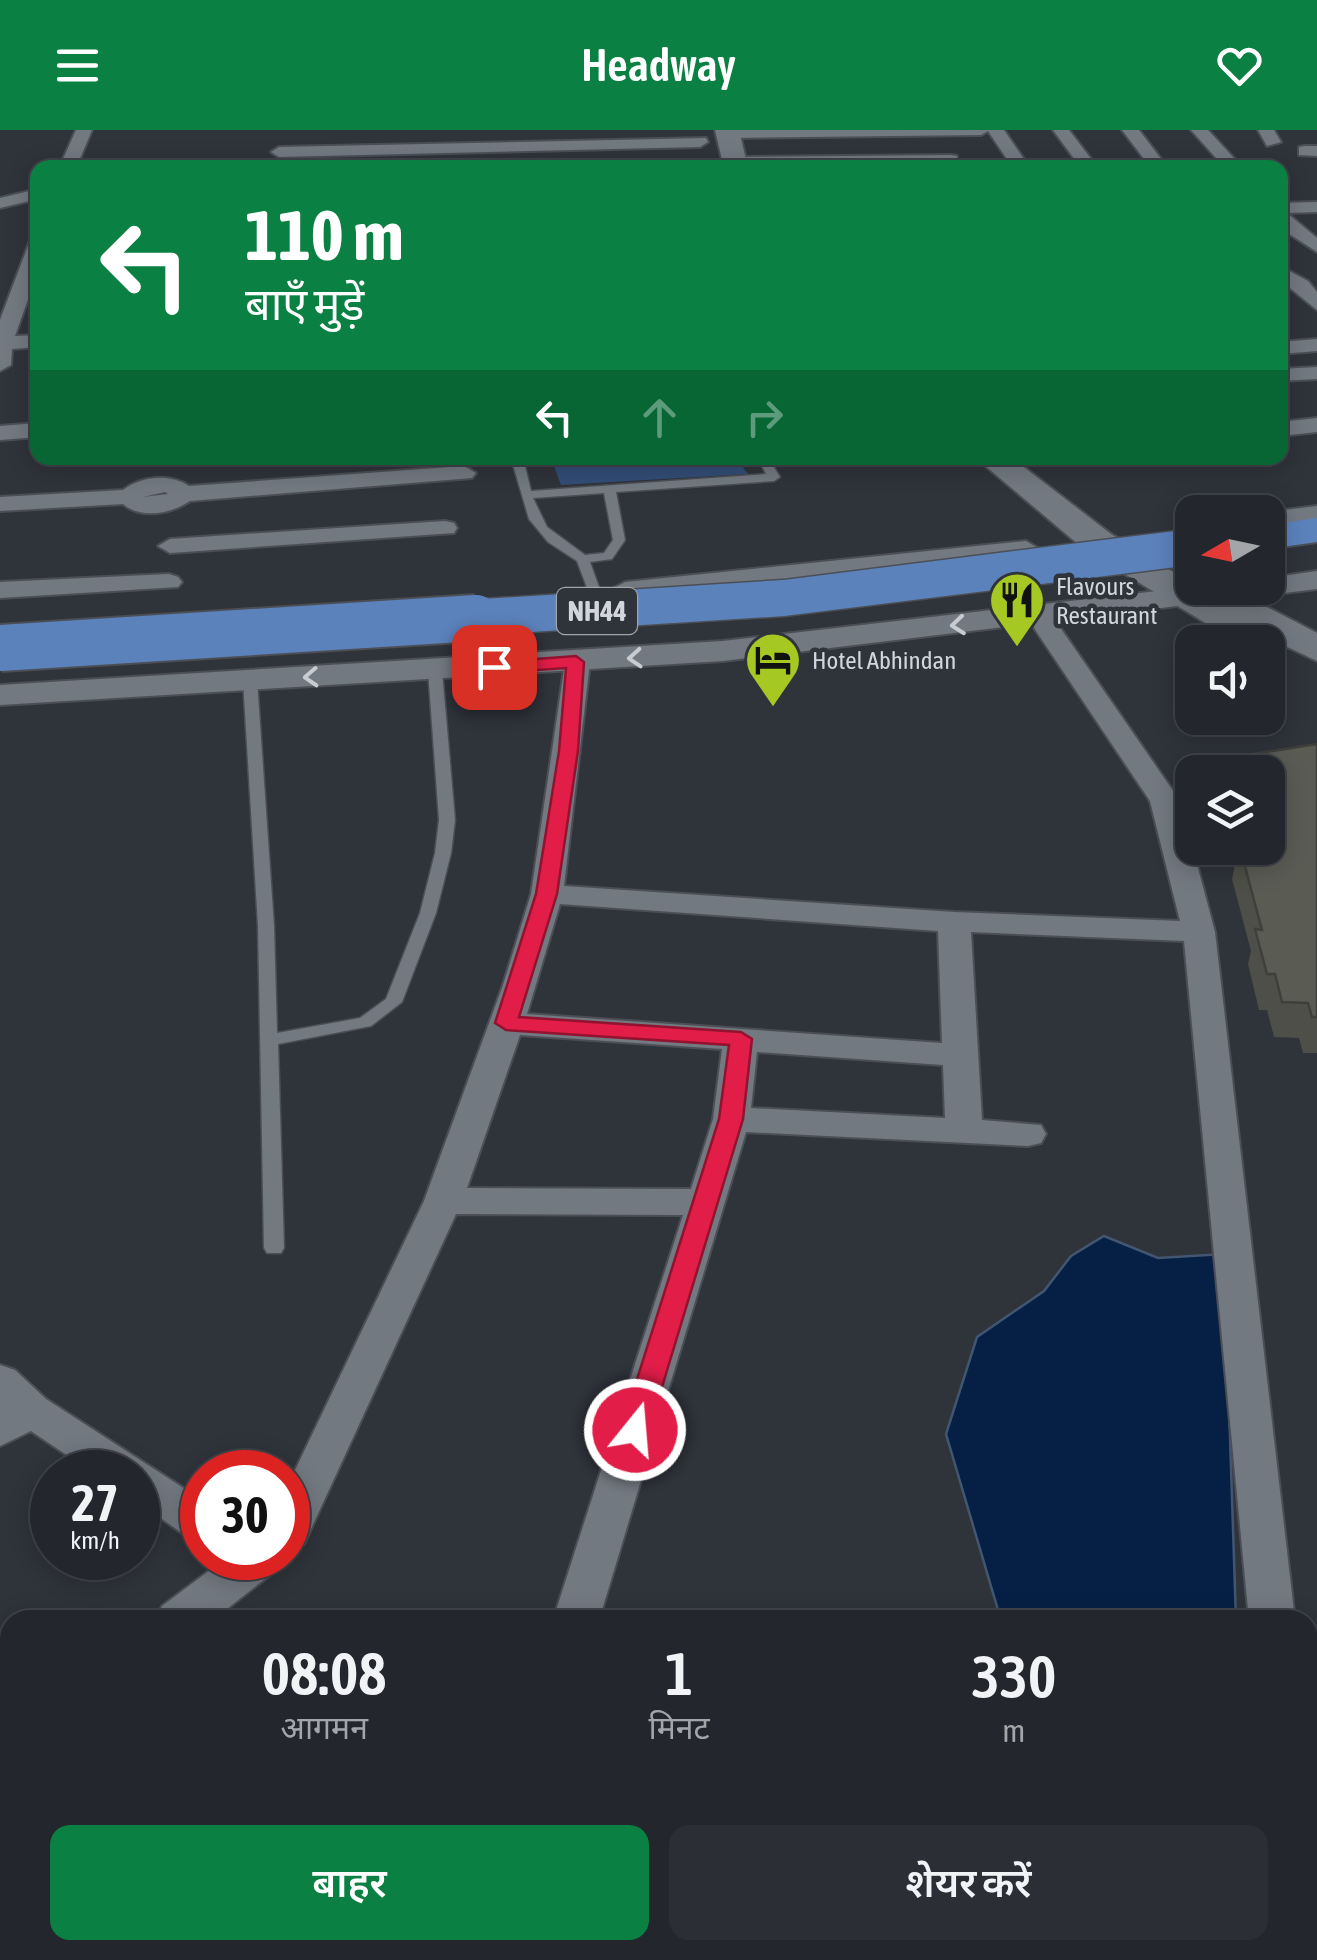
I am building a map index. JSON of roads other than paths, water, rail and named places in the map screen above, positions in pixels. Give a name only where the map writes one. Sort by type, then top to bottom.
[{"type":"highway","points":[[1285,535],[1317,530]]},
{"type":"highway","name":"NH44","points":[[0,648],[729,602],[1175,549]]},
{"type":"highway","points":[[1285,557],[1317,552]]},
{"type":"highway","name":"NH44","points":[[0,670],[786,618],[1175,587]]},
{"type":"main road","points":[[727,131],[734,160]]},
{"type":"main road","points":[[1002,465],[1115,540],[1175,571]]},
{"type":"main road","points":[[1040,465],[1115,540]]},
{"type":"main road","points":[[1223,605],[1244,625]]},
{"type":"main road","points":[[1237,605],[1317,649]]},
{"type":"main road","points":[[1285,655],[1317,673]]},
{"type":"street","points":[[71,160],[84,130]]},
{"type":"street","points":[[280,130],[278,160],[457,138],[698,136]]},
{"type":"street","points":[[938,130],[951,160]]},
{"type":"street","points":[[727,131],[981,130]]},
{"type":"street","points":[[996,130],[1017,160]]},
{"type":"street","points":[[1061,130],[1084,160]]},
{"type":"street","points":[[1130,130],[1154,160]]},
{"type":"street","points":[[1198,130],[1228,160]]},
{"type":"street","points":[[786,131],[796,160]]},
{"type":"street","points":[[859,131],[870,160]]},
{"type":"street","points":[[0,203],[30,196]]},
{"type":"street","points":[[1288,208],[1317,207]]},
{"type":"street","points":[[1288,225],[1317,246]]},
{"type":"street","points":[[0,365],[6,316],[30,261]]},
{"type":"street","points":[[1288,277],[1311,292]]},
{"type":"street","points":[[2,343],[30,341]]},
{"type":"street","points":[[1288,348],[1317,346]]},
{"type":"street","points":[[1288,370],[1317,374]]},
{"type":"street","points":[[1288,428],[1317,425]]},
{"type":"street","points":[[0,433],[30,431]]},
{"type":"street","points":[[166,465],[171,494],[169,582],[176,616]]},
{"type":"street","points":[[0,504],[129,497],[140,488],[171,494],[464,473]]},
{"type":"street","points":[[1285,519],[1317,514]]},
{"type":"street","points":[[170,546],[445,528]]},
{"type":"street","points":[[0,625],[595,593],[775,579],[1175,532]]},
{"type":"street","points":[[1285,584],[1317,580]]},
{"type":"street","points":[[0,590],[169,582]]},
{"type":"street","points":[[0,695],[723,652],[1039,616],[1175,590]]},
{"type":"street","points":[[1039,616],[1165,800],[1199,932],[1271,1610]]},
{"type":"street","points":[[310,1485],[443,1201],[506,1023],[547,894],[568,751],[576,662]]},
{"type":"street","points":[[547,894],[954,922],[1199,932]]},
{"type":"street","points":[[954,922],[964,1131]]},
{"type":"street","points":[[506,1023],[960,1055]]},
{"type":"street","points":[[579,1610],[731,1119],[741,1039]]},
{"type":"street","points":[[731,1119],[1028,1134]]},
{"type":"street","points":[[443,1201],[706,1202]]},
{"type":"street","points":[[10,1407],[87,1450]]},
{"type":"street","points":[[192,1610],[231,1580]]},
{"type":"lane","points":[[519,465],[526,495],[549,542],[583,559],[608,556],[619,540],[610,487]]},
{"type":"lane","points":[[526,495],[774,478],[767,465]]},
{"type":"lane","points":[[583,559],[595,593]]},
{"type":"lane","points":[[268,1040],[365,1022],[393,1002],[428,913],[443,853],[447,820],[435,670]]},
{"type":"lane","points":[[250,680],[266,926],[274,1248]]},
{"type":"place","name":"Flavours Restaurant","points":[[1017,649]]},
{"type":"place","name":"Hotel Abhindan","points":[[773,709]]}]
